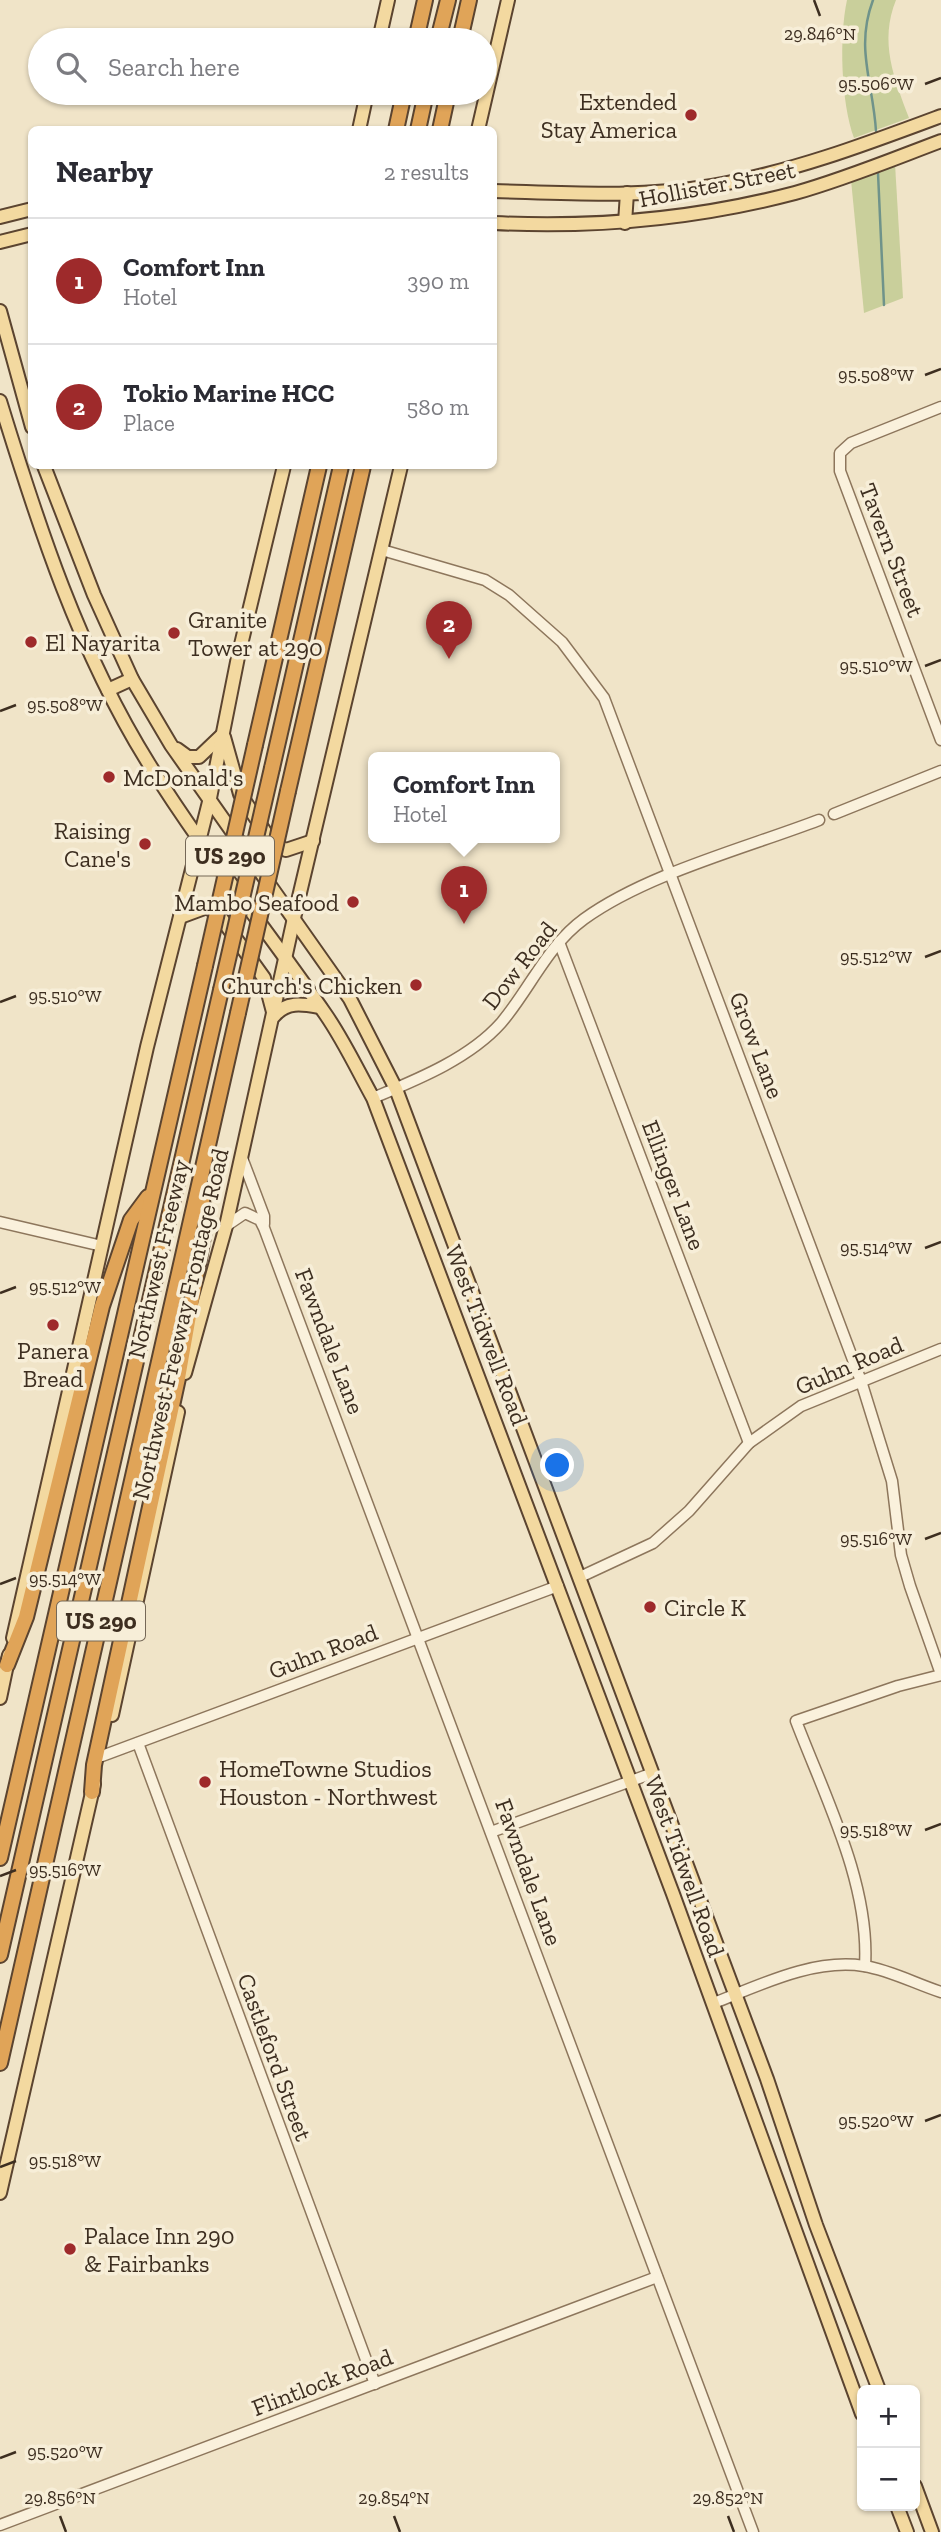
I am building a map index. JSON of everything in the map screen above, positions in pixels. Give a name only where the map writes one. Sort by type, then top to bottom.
[{"type":"highway","points":[[419,28],[425,0]]},
{"type":"highway","points":[[441,28],[448,0]]},
{"type":"highway","points":[[463,28],[469,0]]},
{"type":"highway","points":[[396,126],[401,105]]},
{"type":"highway","points":[[419,126],[424,105]]},
{"type":"highway","points":[[440,126],[445,105]]},
{"type":"highway","name":"Northwest Freeway","points":[[0,1858],[317,469]]},
{"type":"highway","points":[[0,1955],[340,469]]},
{"type":"highway","name":"Northwest Freeway","points":[[0,2063],[362,469]]},
{"type":"highway","points":[[92,1792],[94,1765],[178,1378],[205,1225],[200,1179]]},
{"type":"highway","points":[[7,1665],[26,1617],[102,1306],[131,1220],[153,1190]]},
{"type":"main road","points":[[382,28],[388,0]]},
{"type":"main road","points":[[497,48],[508,0]]},
{"type":"main road","points":[[360,126],[365,105]]},
{"type":"main road","points":[[479,126],[484,105]]},
{"type":"main road","name":"Hollister Street","points":[[497,191],[627,193],[709,186],[790,169],[941,116]]},
{"type":"main road","name":"Hollister Street","points":[[497,223],[545,226],[625,222],[703,213],[795,193],[941,141]]},
{"type":"main road","points":[[625,222],[627,193]]},
{"type":"main road","points":[[0,217],[28,210]]},
{"type":"main road","points":[[0,242],[28,235]]},
{"type":"main road","points":[[0,311],[28,412]]},
{"type":"main road","name":"West Tidwell Road","points":[[0,401],[35,513],[70,606],[108,690],[197,840],[320,1007],[373,1098],[435,1256],[714,2003],[857,2400]]},
{"type":"main road","name":"West Tidwell Road","points":[[45,469],[94,595],[132,678],[171,745],[350,999],[396,1088],[695,1885],[877,2385]]},
{"type":"main road","points":[[0,1698],[102,1246],[197,840],[210,798],[238,657],[283,469]]},
{"type":"main road","name":"Northwest Freeway Frontage Road","points":[[0,2193],[141,1591],[188,1361],[226,1226],[294,918],[400,469]]},
{"type":"main road","points":[[108,690],[132,678]]},
{"type":"main road","points":[[171,745],[188,757],[199,757],[223,733]]},
{"type":"main road","points":[[223,733],[236,786],[273,844],[286,850],[313,841]]},
{"type":"main road","points":[[180,917],[207,907],[219,915],[264,978],[274,1016]]},
{"type":"main road","points":[[274,1016],[281,1008],[300,1003],[320,1007]]},
{"type":"main road","points":[[435,1256],[456,1249]]},
{"type":"main road","points":[[497,1422],[519,1414]]},
{"type":"main road","points":[[673,1894],[695,1885]]},
{"type":"main road","points":[[764,2144],[787,2137]]},
{"type":"main road","points":[[814,2284],[835,2275]]},
{"type":"main road","points":[[920,2500],[932,2532]]},
{"type":"main road","points":[[899,2511],[907,2532]]},
{"type":"street","name":"Tavern Street","points":[[941,407],[852,443],[841,453],[840,471],[941,740]]},
{"type":"street","name":"Grow Lane","points":[[382,550],[485,580],[533,613],[562,642],[604,698],[861,1381],[892,1481],[907,1576],[941,1674]]},
{"type":"street","points":[[834,814],[941,771]]},
{"type":"street","name":"Dow Road","points":[[373,1098],[468,1050],[500,1024],[559,942],[582,920],[612,901],[670,876],[819,820]]},
{"type":"street","name":"Ellinger Lane","points":[[559,942],[749,1443]]},
{"type":"street","name":"Fawndale Lane","points":[[242,1158],[264,1216],[264,1228],[420,1637],[754,2532]]},
{"type":"street","points":[[226,1226],[245,1213],[254,1215],[264,1228]]},
{"type":"street","points":[[0,1223],[102,1246]]},
{"type":"street","name":"Guhn Road","points":[[580,1577],[653,1543],[675,1526],[749,1443],[801,1406],[941,1349]]},
{"type":"street","name":"Guhn Road","points":[[102,1756],[558,1586]]},
{"type":"street","points":[[865,1966],[861,1900],[796,1721],[941,1674]]},
{"type":"street","name":"Castleford Street","points":[[138,1743],[375,2384]]},
{"type":"street","points":[[491,1832],[653,1773]]},
{"type":"street","points":[[714,2003],[813,1968],[865,1966],[941,1992]]},
{"type":"street","name":"Flintlock Road","points":[[0,2525],[657,2277]]},
{"type":"green space","points":[[847,0],[896,0],[889,31],[890,60],[909,118],[854,138],[846,106],[843,69],[843,32]]},
{"type":"green space","points":[[895,164],[903,298],[864,313],[851,180]]},
{"type":"waterway","points":[[873,0],[865,34],[865,50],[876,131]]},
{"type":"waterway","points":[[878,173],[884,305]]},
{"type":"place","name":"Extended Stay America","points":[[691,115]]},
{"type":"place","name":"Granite Tower at 290","points":[[174,633]]},
{"type":"place","name":"El Nayarita","points":[[31,642]]},
{"type":"place","name":"Tokio Marine HCC","points":[[449,659]]},
{"type":"place","name":"McDonald's","points":[[109,777]]},
{"type":"place","name":"Raising Cane's","points":[[145,844]]},
{"type":"place","name":"Mambo Seafood","points":[[353,902]]},
{"type":"place","name":"Comfort Inn","points":[[464,924]]},
{"type":"place","name":"Church's Chicken","points":[[416,985]]},
{"type":"place","name":"Panera Bread","points":[[53,1325]]},
{"type":"place","name":"Circle K","points":[[650,1607]]},
{"type":"place","name":"HomeTowne Studios Houston - Northwest","points":[[205,1782]]},
{"type":"place","name":"Palace Inn 290 & Fairbanks","points":[[70,2249]]}]
